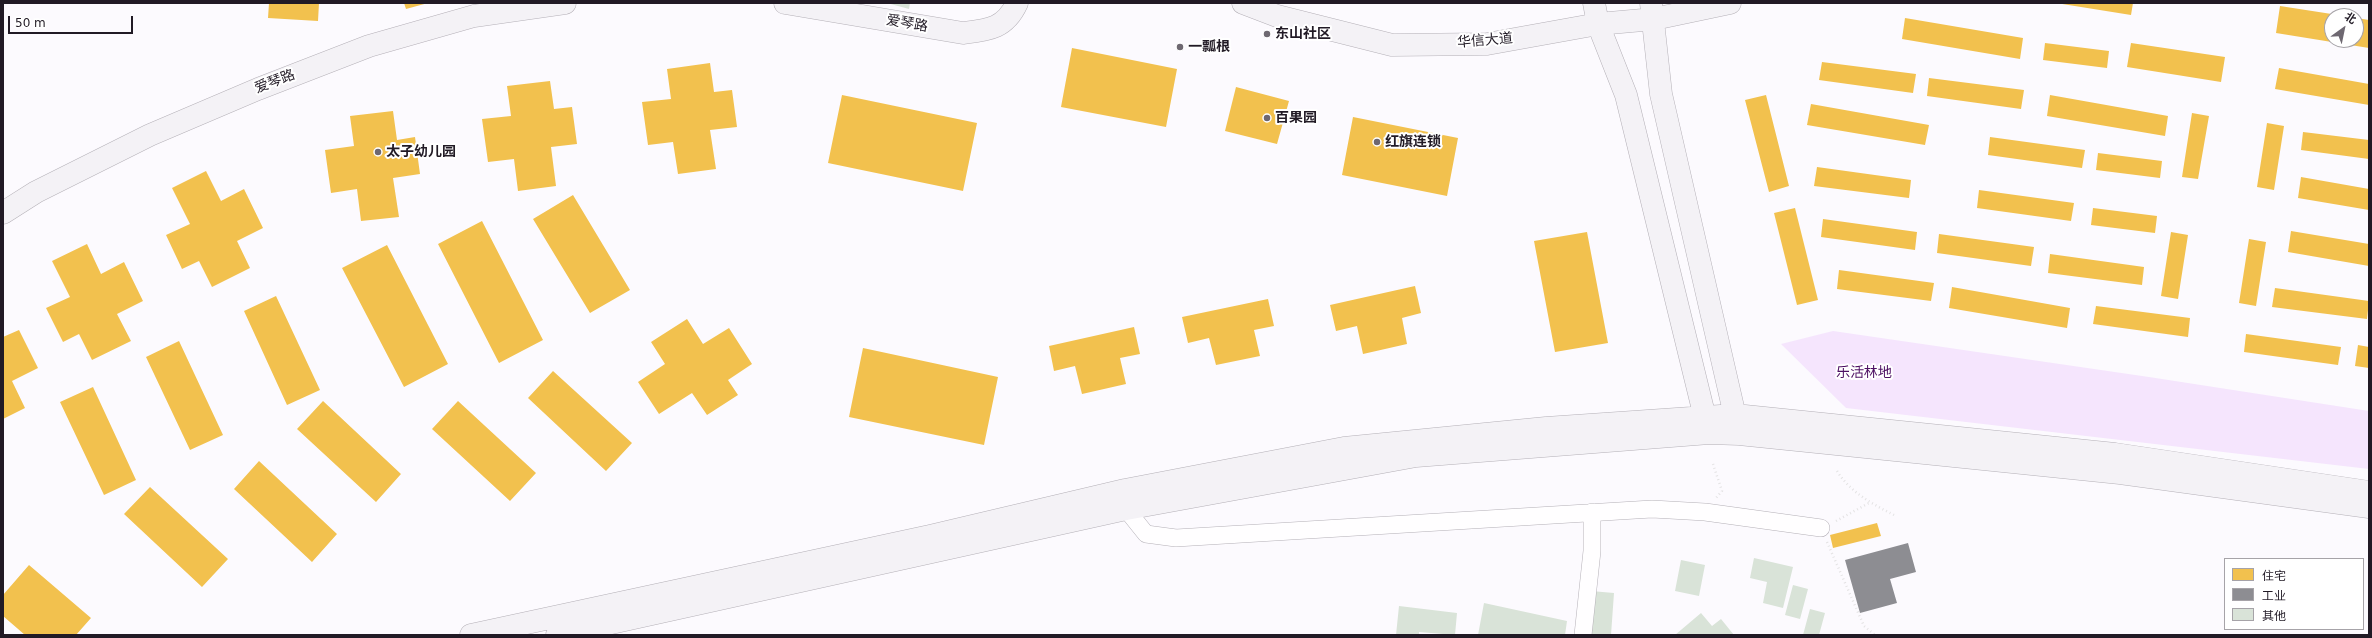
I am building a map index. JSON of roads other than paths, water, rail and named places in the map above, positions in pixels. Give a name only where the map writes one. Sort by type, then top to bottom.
[{"type":"street","name":"爱琴路","points":[[3,213],[36,192],[150,135],[258,89],[369,46],[474,16],[565,3]]},
{"type":"street","name":"爱琴路","points":[[785,3],[963,33],[992,30],[1012,14],[1017,3]]},
{"type":"street","name":"华信大道","points":[[1243,3],[1277,16],[1392,45],[1487,44],[1596,13],[1652,11],[1730,3]]},
{"type":"street","points":[[1652,11],[1661,94],[1737,424]]},
{"type":"street","points":[[1596,13],[1626,95],[1707,425]]},
{"type":"street","points":[[1737,424],[2120,473],[2369,507]]},
{"type":"street","points":[[471,635],[930,536],[1125,490],[1344,448],[1546,428],[1737,424],[2115,454],[2369,492]]},
{"type":"street","points":[[557,635],[1126,509],[1416,456],[1707,425]]},
{"type":"street","points":[[1126,509],[1146,534],[1176,538],[1652,509],[1705,512],[1821,528]]},
{"type":"street","points":[[1584,635],[1592,552],[1592,512]]},
{"type":"place","name":"东山社区","points":[[1267,34]]},
{"type":"place","name":"一瓢根","points":[[1180,47]]},
{"type":"place","name":"百果园","points":[[1267,118]]},
{"type":"place","name":"红旗连锁","points":[[1377,142]]},
{"type":"place","name":"太子幼儿园","points":[[378,152]]},
{"type":"park label","name":"乐活林地","points":[[1864,373]]}]
